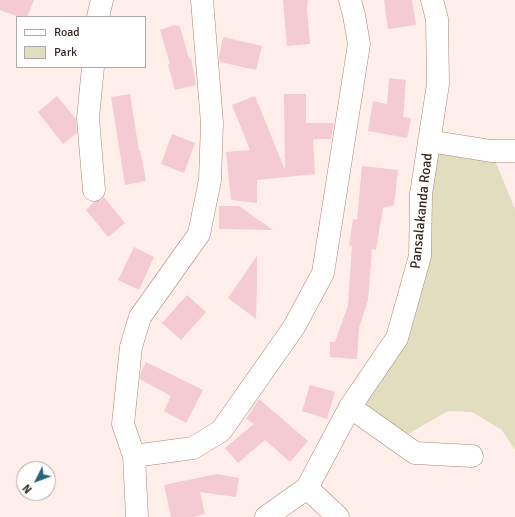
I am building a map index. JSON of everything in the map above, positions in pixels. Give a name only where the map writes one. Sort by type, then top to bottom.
[{"type":"street","points":[[98,16],[102,0]]},
{"type":"street","points":[[137,517],[134,456],[123,424],[131,347],[140,317],[199,234],[210,180],[212,123],[202,0]]},
{"type":"street","points":[[134,456],[193,448],[220,430],[294,327],[323,273],[359,44],[350,0]]},
{"type":"street","name":"Pansalakanda Road","points":[[266,517],[307,488],[350,407],[397,338],[420,256],[421,194],[438,84],[437,19],[432,0]]},
{"type":"street","points":[[93,68],[88,118],[94,190]]},
{"type":"street","points":[[429,141],[491,151],[515,151]]},
{"type":"street","points":[[350,407],[415,453],[472,456]]},
{"type":"street","points":[[307,488],[338,517]]},
{"type":"green space","points":[[429,141],[491,151],[515,209],[515,450],[502,430],[472,412],[448,411],[408,434],[389,434],[350,407],[397,338]]},
{"type":"building","points":[[0,0],[34,0],[27,16],[16,16],[0,10]]},
{"type":"building","points":[[283,0],[308,0],[307,9],[310,44],[287,46]]},
{"type":"building","points":[[384,0],[412,0],[416,25],[388,29]]},
{"type":"building","points":[[174,25],[180,27],[189,59],[191,58],[196,85],[175,90],[168,64],[170,64],[160,30]]},
{"type":"building","points":[[223,37],[262,46],[256,70],[220,62],[219,57]]},
{"type":"building","points":[[389,78],[406,80],[403,117],[411,118],[407,138],[368,131],[373,101],[387,104]]},
{"type":"building","points":[[130,94],[139,151],[140,150],[146,181],[125,185],[111,97]]},
{"type":"building","points":[[284,94],[306,94],[306,123],[334,123],[331,139],[313,139],[315,174],[257,180],[257,203],[231,200],[226,152],[250,150],[232,105],[255,96],[285,170]]},
{"type":"building","points":[[57,96],[76,119],[77,133],[63,144],[38,112]]},
{"type":"building","points":[[172,134],[195,143],[184,173],[161,164]]},
{"type":"building","points":[[362,166],[398,170],[394,205],[383,208],[376,250],[372,249],[368,300],[359,328],[357,359],[330,357],[330,342],[335,342],[348,305],[352,246],[349,245],[353,219],[357,220]]},
{"type":"building","points":[[104,197],[125,223],[108,237],[86,210],[94,202],[101,200]]},
{"type":"building","points":[[219,206],[239,206],[273,230],[219,229]]},
{"type":"building","points":[[134,247],[154,257],[139,290],[118,280]]},
{"type":"building","points":[[257,256],[257,280],[256,319],[228,298]]},
{"type":"building","points":[[187,295],[206,312],[181,340],[162,323]]},
{"type":"building","points":[[146,362],[203,390],[186,423],[164,411],[171,396],[140,379],[141,372]]},
{"type":"building","points":[[310,385],[335,392],[327,419],[302,411]]},
{"type":"building","points":[[259,399],[308,441],[290,462],[265,440],[238,463],[225,448],[254,424],[246,419]]},
{"type":"building","points":[[217,474],[239,478],[236,497],[200,492],[205,514],[193,517],[171,517],[164,485]]}]
